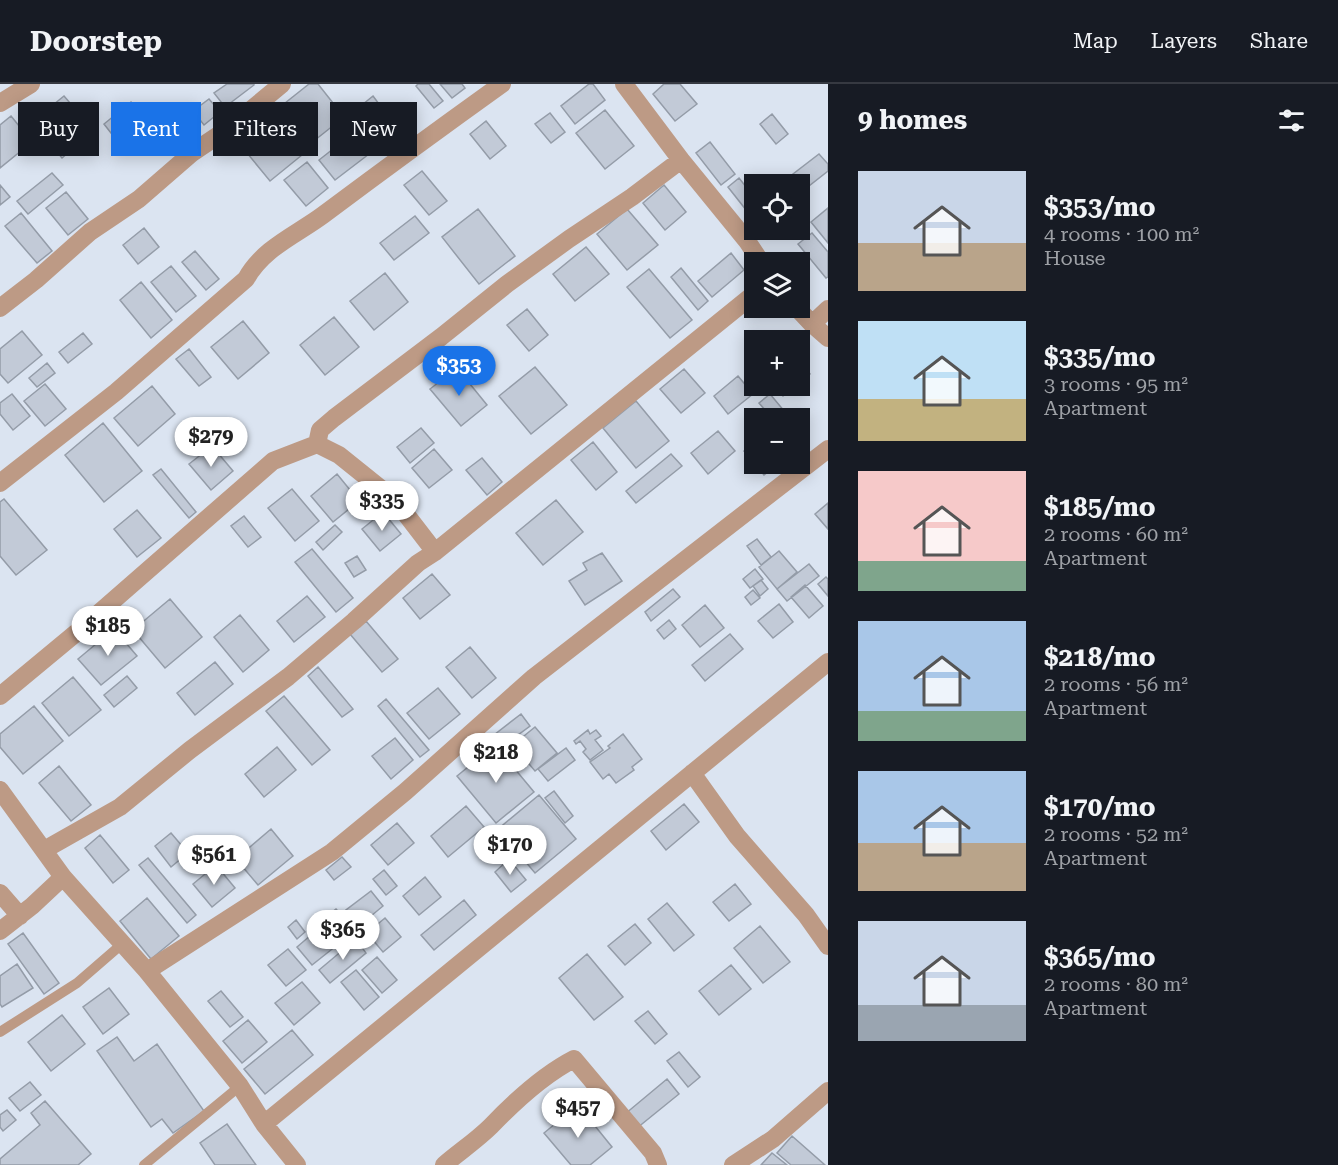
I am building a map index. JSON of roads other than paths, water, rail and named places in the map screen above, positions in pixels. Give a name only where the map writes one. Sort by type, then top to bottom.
[{"type":"street","points":[[0,103],[32,84]]},
{"type":"street","points":[[0,308],[36,280],[90,232],[139,199],[192,153],[229,128],[282,84]]},
{"type":"street","points":[[0,483],[124,385],[246,279],[253,266],[270,249],[306,228],[372,177],[502,84]]},
{"type":"street","points":[[632,87],[681,160],[754,252]]},
{"type":"street","points":[[317,444],[320,430],[334,418],[516,278],[681,160]]},
{"type":"street","points":[[44,850],[120,807],[189,750],[288,678],[418,563],[435,552],[744,302]]},
{"type":"street","points":[[812,324],[828,309]]},
{"type":"street","points":[[806,318],[828,338]]},
{"type":"street","points":[[0,696],[148,571],[273,461],[317,444],[339,455],[395,500],[435,552]]},
{"type":"street","points":[[147,971],[332,852],[405,792],[534,677],[828,449]]},
{"type":"street","points":[[264,1124],[828,662]]},
{"type":"street","points":[[692,773],[737,836],[806,915],[828,946]]},
{"type":"street","points":[[0,790],[63,877],[147,971],[240,1086],[264,1124],[297,1165]]},
{"type":"street","points":[[0,931],[63,877]]},
{"type":"street","points":[[0,893],[20,916]]},
{"type":"street","points":[[806,915],[828,930]]},
{"type":"street","points":[[444,1165],[490,1127],[524,1094],[562,1065],[574,1059],[653,1153],[658,1165]]},
{"type":"street","points":[[733,1165],[773,1139],[828,1092]]},
{"type":"lane","points":[[0,1032],[77,983],[122,944]]},
{"type":"lane","points":[[144,1165],[240,1086]]}]
